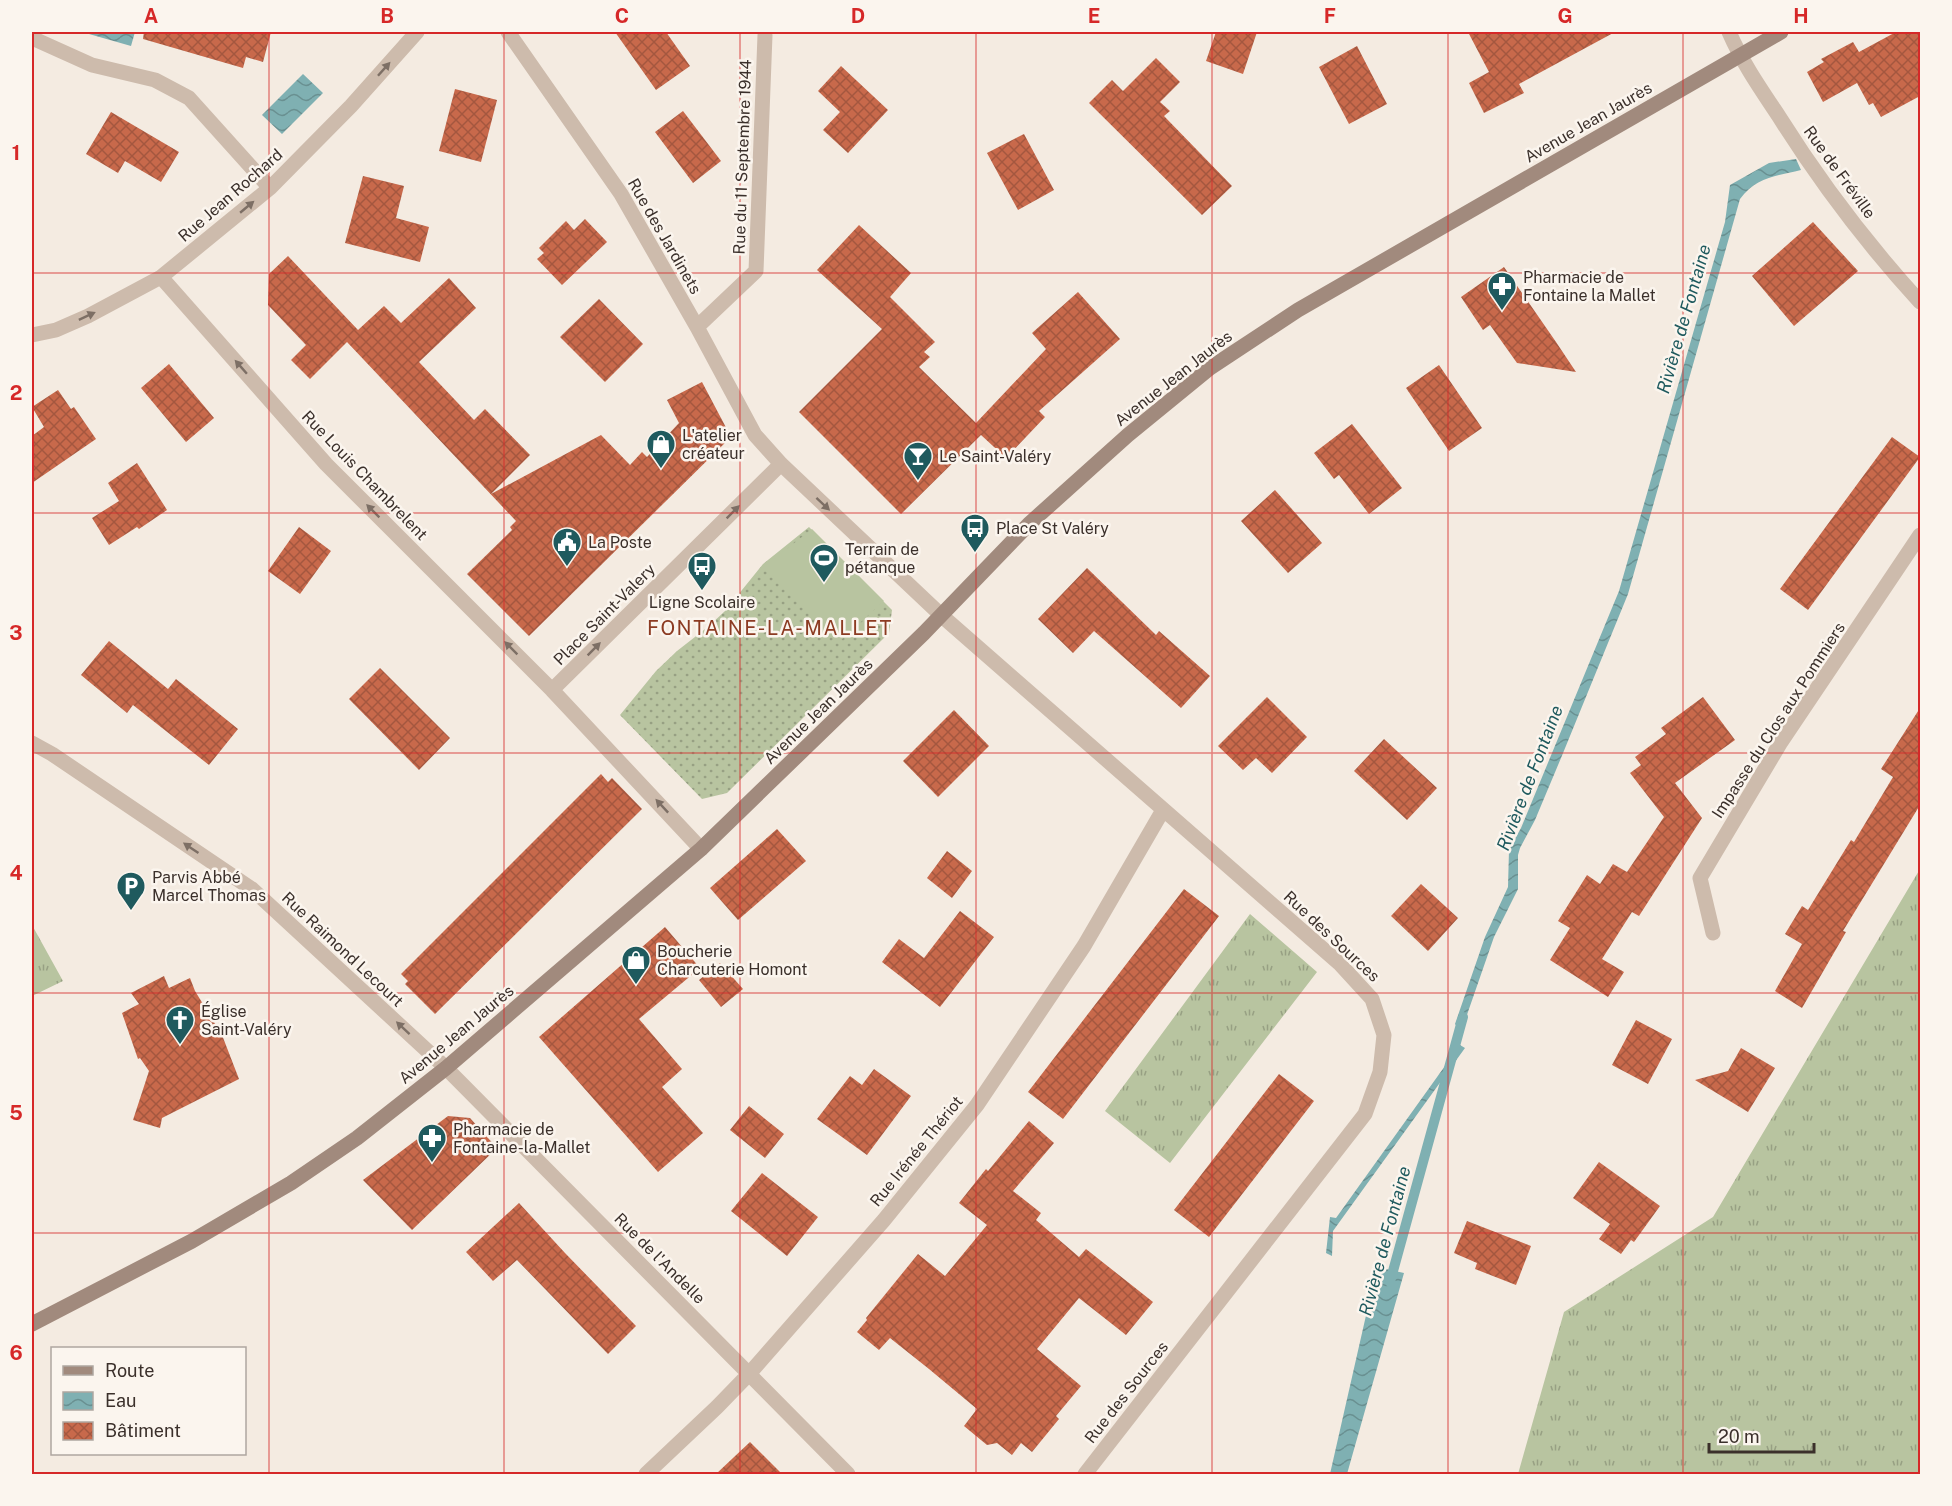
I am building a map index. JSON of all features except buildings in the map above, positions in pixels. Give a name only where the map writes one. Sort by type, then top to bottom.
[{"type":"street","name":"Rue Jean Rochard","points":[[32,335],[56,330],[88,316],[161,277],[270,188],[351,106],[417,32]]},
{"type":"street","name":"Rue de Fréville","points":[[1729,32],[1740,56],[1806,160],[1881,260],[1920,302]]},
{"type":"street","name":"Avenue Jean Jaurès","points":[[32,1323],[145,1267],[224,1224],[281,1189],[357,1138],[446,1068],[701,849],[942,615],[1030,523],[1128,435],[1210,368],[1298,310],[1781,32]]},
{"type":"street","name":"Rue des Jardinets","points":[[513,33],[621,194],[755,435],[781,464]]},
{"type":"street","name":"Rue du 11 Septembre 1944","points":[[697,327],[756,271],[765,35]]},
{"type":"street","points":[[32,38],[92,65],[155,80],[189,98],[270,188]]},
{"type":"street","name":"Rue Louis Chambrelent","points":[[161,277],[326,464],[552,690]]},
{"type":"street","points":[[781,464],[942,615]]},
{"type":"street","name":"Place Saint-Valery","points":[[701,849],[552,690],[781,464]]},
{"type":"street","name":"Impasse du Clos aux Pommiers","points":[[1713,933],[1700,878],[1781,742],[1920,535]]},
{"type":"street","name":"Rue des Sources","points":[[942,615],[1339,963],[1372,999],[1384,1035],[1380,1072],[1365,1114],[1085,1474]]},
{"type":"street","name":"Rue Raimond Lecourt","points":[[32,743],[52,754],[252,889],[446,1068]]},
{"type":"street","name":"Rue Irénée Thériot","points":[[646,1474],[749,1374],[884,1220],[977,1105],[1084,946],[1163,810]]},
{"type":"street","name":"Rue de l'Andelle","points":[[446,1068],[848,1474]]},
{"type":"green space","points":[[809,527],[892,610],[889,633],[727,793],[702,799],[620,715],[656,671],[725,611],[763,564]]},
{"type":"green space","name":"Terrain de pétanque","points":[[812,529],[884,601],[840,641],[765,566]]},
{"type":"green space","points":[[1920,869],[1920,1474],[1518,1474],[1564,1312],[1713,1217]]},
{"type":"green space","points":[[1250,914],[1317,972],[1170,1163],[1105,1111]]},
{"type":"green space","points":[[32,925],[63,981],[32,996]]},
{"type":"water","points":[[90,32],[135,32],[131,46],[89,34]]},
{"type":"water","points":[[303,74],[323,93],[282,134],[262,115]]},
{"type":"water","points":[[1796,159],[1801,170],[1760,182],[1740,199],[1628,594],[1535,820],[1520,848],[1518,889],[1494,937],[1461,1032],[1455,1024],[1485,937],[1508,887],[1509,850],[1521,828],[1619,591],[1725,222],[1730,185],[1769,163]]},
{"type":"water","points":[[1460,1045],[1465,1048],[1333,1231],[1332,1256],[1326,1253],[1330,1217],[1336,1218]]},
{"type":"water","points":[[1377,1267],[1404,1273],[1347,1474],[1330,1474]]},
{"type":"waterway","name":"Rivière de Fontaine","points":[[1390,1282],[1463,1017]]},
{"type":"place","name":"Pharmacie de Fontaine la Mallet","points":[[1502,312]]},
{"type":"place","name":"L'atelier créateur","points":[[661,470]]},
{"type":"place","name":"Le Saint-Valéry","points":[[918,482]]},
{"type":"place","name":"Place St Valéry","points":[[975,554]]},
{"type":"place","name":"La Poste","points":[[567,568]]},
{"type":"place","name":"Terrain de pétanque","points":[[824,584]]},
{"type":"place","name":"Ligne Scolaire","points":[[702,592]]},
{"type":"place","name":"Parvis Abbé Marcel Thomas","points":[[131,912]]},
{"type":"place","name":"Boucherie Charcuterie Homont","points":[[636,986]]},
{"type":"place","name":"Église Saint-Valéry","points":[[180,1046]]},
{"type":"place","name":"Pharmacie de Fontaine-la-Mallet","points":[[432,1164]]},
{"type":"district","name":"FONTAINE-LA-MALLET","points":[[770,628]]}]
